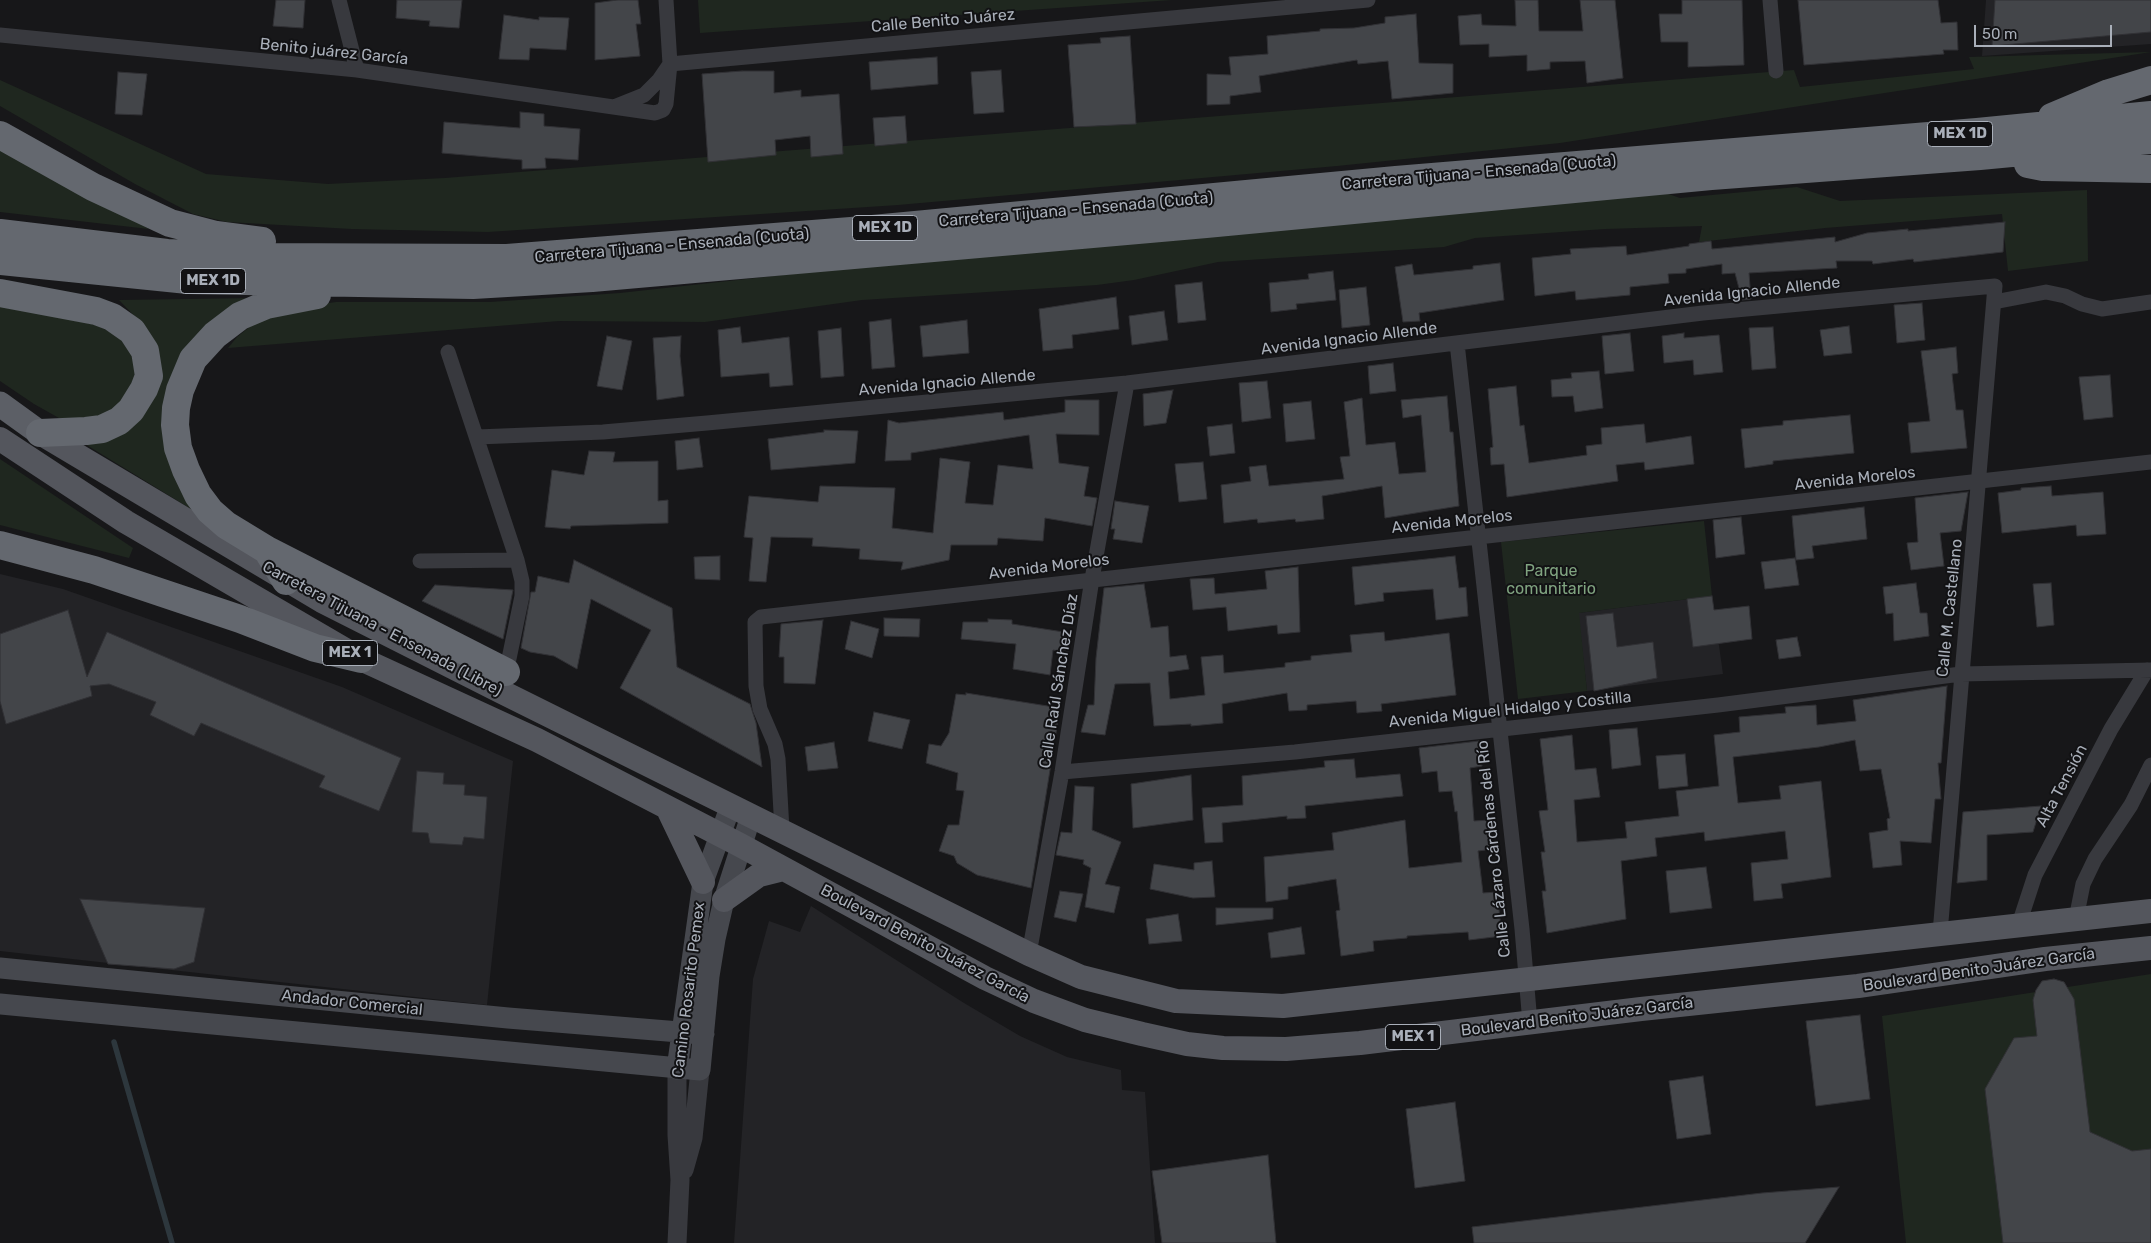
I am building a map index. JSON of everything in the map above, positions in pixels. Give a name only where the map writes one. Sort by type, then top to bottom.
[{"type":"highway","points":[[2033,125],[2076,105],[2150,80]]},
{"type":"highway","name":"Carretera Tijuana - Ensenada (Cuota)","points":[[0,233],[167,253],[252,257],[508,258],[605,252],[861,230],[1406,179],[1977,132],[2033,125],[2151,115]]},
{"type":"highway","points":[[0,135],[93,187],[170,223],[226,236],[311,247],[341,256]]},
{"type":"highway","name":"Carretera Tijuana - Ensenada (Cuota)","points":[[0,261],[179,280],[428,285],[592,278],[1216,223],[1710,176],[1980,156],[2151,140]]},
{"type":"highway","points":[[1980,156],[2043,166],[2151,169]]},
{"type":"highway","points":[[0,285],[179,280]]},
{"type":"highway","points":[[428,285],[305,296],[266,305],[229,323],[202,347],[193,359],[180,390],[176,416],[178,448],[198,494],[210,511],[226,525],[267,550],[504,682]]},
{"type":"highway","points":[[0,293],[96,311],[112,317],[132,331],[145,351],[149,376],[144,389],[131,410],[119,421],[102,429],[40,433]]},
{"type":"highway","name":"Carretera Tijuana - Ensenada (Libre)","points":[[0,404],[40,433]]},
{"type":"highway","points":[[0,545],[103,573],[240,619],[315,648],[361,660]]},
{"type":"highway","points":[[267,550],[286,581]]},
{"type":"main road","name":"Carretera Tijuana - Ensenada (Libre)","points":[[40,433],[286,581],[504,682],[741,810]]},
{"type":"main road","name":"Carretera Tijuana - Ensenada (Libre)","points":[[0,439],[126,522],[361,660],[538,740],[719,834]]},
{"type":"main road","points":[[668,809],[703,882]]},
{"type":"main road","name":"MEX 1","points":[[741,810],[1029,954],[1081,977],[1176,1001],[1225,1005],[1283,1006],[2151,911]]},
{"type":"main road","name":"Camino Rosarito Pemex","points":[[677,1069],[703,882],[719,834],[741,810]]},
{"type":"main road","name":"Camino Rosarito Pemex","points":[[700,1070],[709,976],[724,900],[740,845],[741,810]]},
{"type":"main road","name":"Boulevard Benito Juárez García","points":[[719,834],[985,978],[1034,1001],[1086,1020],[1187,1044],[1224,1048],[1286,1049],[1368,1042],[1858,986],[2045,959],[2151,948]]},
{"type":"main road","points":[[724,900],[760,875],[783,869]]},
{"type":"main road","name":"Andador Comercial","points":[[0,968],[508,1018],[704,1034]]},
{"type":"main road","name":"Andador Comercial","points":[[0,1004],[700,1070]]},
{"type":"street","points":[[338,0],[356,70]]},
{"type":"street","points":[[614,107],[644,95],[659,80],[670,64],[666,0]]},
{"type":"street","name":"Calle Benito Juárez","points":[[670,64],[1222,6],[1368,0]]},
{"type":"street","points":[[1770,0],[1776,72]]},
{"type":"street","name":"Benito juárez García","points":[[0,35],[356,70],[654,112],[663,110],[666,104],[670,64]]},
{"type":"street","name":"Calle M. Castellano","points":[[1940,933],[1961,674],[1980,482],[1995,286]]},
{"type":"street","name":"Avenida Ignacio Allende","points":[[477,437],[603,432],[1127,383],[1703,314],[1995,286]]},
{"type":"street","points":[[1994,302],[2046,292],[2065,296],[2082,304],[2102,309],[2151,302]]},
{"type":"street","name":"Calle Lázaro Cárdenas del Río","points":[[1457,343],[1530,1023]]},
{"type":"street","points":[[448,352],[517,560],[522,596],[504,682]]},
{"type":"street","name":"Calle Raúl Sánchez Díaz","points":[[1029,954],[1062,772],[1092,579],[1127,383]]},
{"type":"street","name":"Avenida Morelos","points":[[782,830],[780,777],[775,744],[757,699],[755,625],[757,619],[1092,579],[2151,462]]},
{"type":"street","points":[[420,561],[517,560]]},
{"type":"street","name":"Avenida Miguel Hidalgo y Costilla","points":[[1062,772],[1295,752],[1498,728],[1718,706],[1961,674],[2149,670]]},
{"type":"street","name":"Alta Tensión","points":[[2019,924],[2035,875],[2112,729],[2149,670]]},
{"type":"street","points":[[2076,920],[2083,884],[2095,859],[2131,805],[2151,765]]},
{"type":"street","name":"Camino Rosarito Pemex","points":[[677,1069],[677,1135],[680,1180],[677,1243]]},
{"type":"street","name":"Camino Rosarito Pemex","points":[[680,1180],[693,1138],[700,1070]]},
{"type":"shaded area","points":[[1986,0],[2151,0],[2151,44],[1982,56]]},
{"type":"shaded area","points":[[0,574],[63,589],[342,687],[513,761],[487,1005],[0,951]]},
{"type":"shaded area","points":[[1712,596],[1723,674],[1587,691],[1578,613]]},
{"type":"shaded area","points":[[811,906],[964,1003],[1020,1036],[1067,1057],[1121,1070],[1122,1090],[1145,1092],[1155,1243],[734,1243],[753,979],[769,921],[800,932]]},
{"type":"green space","points":[[698,0],[1172,0],[700,33]]},
{"type":"green space","points":[[2151,52],[1560,143],[1337,166],[898,205],[488,232],[352,229],[227,222],[193,214],[135,184],[0,106],[0,80],[206,174],[328,184],[445,178],[1794,70],[1800,87],[1974,69],[1969,57]]},
{"type":"green space","points":[[0,147],[133,219],[149,229],[0,212]]},
{"type":"green space","points":[[1797,187],[1840,201],[2087,190],[2088,261],[2008,271],[2002,214],[1825,228],[1699,242],[1702,226],[1605,229],[1475,238],[1444,247],[1218,262],[1134,280],[1097,285],[862,300],[705,322],[559,321],[228,348],[237,337],[257,321],[287,309],[336,302],[490,302],[620,293],[1054,245],[1660,191],[1680,198]]},
{"type":"green space","points":[[257,298],[175,372],[191,509],[85,444],[99,443],[127,431],[143,325],[119,300]]},
{"type":"green space","points":[[0,306],[97,325],[118,336],[127,344],[138,362],[139,377],[116,415],[82,422],[59,418],[0,381]]},
{"type":"green space","points":[[0,459],[133,548],[129,558],[0,525]]},
{"type":"green space","name":"Parque comunitario","points":[[1704,521],[1712,596],[1579,613],[1587,691],[1518,699],[1501,542]]},
{"type":"green space","points":[[2151,974],[2151,1243],[1906,1243],[1882,1016]]},
{"type":"building","points":[[276,0],[305,0],[303,28],[273,26]]},
{"type":"building","points":[[397,0],[462,0],[459,28],[429,26],[430,21],[396,18]]},
{"type":"building","points":[[638,0],[641,24],[636,24],[640,56],[595,60],[595,3]]},
{"type":"building","points":[[1515,0],[1538,0],[1539,31],[1583,31],[1580,0],[1615,0],[1623,78],[1587,83],[1585,61],[1550,62],[1550,69],[1527,71],[1527,55],[1489,57],[1489,44],[1460,45],[1458,16],[1481,14],[1482,25],[1516,26]]},
{"type":"building","points":[[1682,0],[1742,0],[1744,65],[1688,67],[1688,42],[1661,42],[1659,14],[1682,14]]},
{"type":"building","points":[[1798,0],[1938,0],[1941,23],[1957,22],[1958,50],[1943,50],[1944,54],[1804,65]]},
{"type":"building","points":[[1995,0],[2151,0],[2151,32],[1992,46]]},
{"type":"building","points":[[1416,14],[1419,63],[1453,64],[1453,93],[1392,99],[1388,61],[1358,64],[1357,60],[1259,76],[1261,92],[1230,96],[1230,104],[1207,105],[1207,74],[1231,75],[1229,57],[1268,54],[1267,36],[1320,31],[1320,29],[1354,28],[1385,23],[1385,17]]},
{"type":"building","points":[[504,15],[539,20],[539,17],[569,18],[566,50],[530,48],[529,60],[499,59]]},
{"type":"building","points":[[1130,36],[1136,124],[1074,127],[1068,45],[1101,43],[1100,38]]},
{"type":"building","points":[[937,57],[938,84],[871,90],[869,62]]},
{"type":"building","points":[[1001,70],[1004,112],[974,114],[971,72]]},
{"type":"building","points":[[774,71],[774,93],[801,90],[801,97],[839,94],[843,154],[811,157],[810,136],[775,140],[776,155],[708,162],[702,74]]},
{"type":"building","points":[[118,72],[147,74],[142,115],[115,114]]},
{"type":"building","points":[[520,112],[544,114],[544,126],[580,129],[578,160],[545,158],[546,168],[522,169],[522,160],[442,153],[444,122],[520,128]]},
{"type":"building","points":[[905,116],[907,143],[875,146],[873,118]]},
{"type":"building","points":[[2005,222],[2003,252],[1914,262],[1913,259],[1873,264],[1872,261],[1836,261],[1837,268],[1749,273],[1751,299],[1742,300],[1735,273],[1722,274],[1722,264],[1686,269],[1686,273],[1668,274],[1669,283],[1630,287],[1630,295],[1576,300],[1575,291],[1535,296],[1532,258],[1571,254],[1570,249],[1626,246],[1627,255],[1711,241],[1712,249],[1835,237],[1835,242],[1867,233]]},
{"type":"building","points":[[1500,263],[1504,300],[1419,313],[1420,321],[1403,322],[1395,267],[1412,264],[1414,275],[1473,269],[1473,266]]},
{"type":"building","points":[[1333,271],[1336,300],[1296,304],[1297,309],[1271,312],[1269,283],[1309,279],[1308,274]]},
{"type":"building","points":[[1202,282],[1206,320],[1178,323],[1175,285]]},
{"type":"building","points":[[1366,287],[1370,325],[1342,328],[1339,290]]},
{"type":"building","points":[[1116,297],[1119,329],[1072,335],[1073,348],[1043,351],[1039,309]]},
{"type":"building","points":[[1922,303],[1925,340],[1897,343],[1894,305]]},
{"type":"building","points":[[1164,311],[1168,340],[1132,345],[1129,316]]},
{"type":"building","points":[[891,319],[895,367],[872,369],[869,322]]},
{"type":"building","points":[[967,320],[969,353],[923,357],[920,326]]},
{"type":"building","points":[[1849,326],[1852,353],[1824,356],[1820,330]]},
{"type":"building","points":[[740,327],[742,343],[789,337],[793,385],[770,387],[769,373],[721,377],[718,330]]},
{"type":"building","points":[[1773,327],[1776,368],[1752,370],[1749,328]]},
{"type":"building","points":[[841,328],[844,376],[821,378],[818,331]]},
{"type":"building","points":[[1630,333],[1634,371],[1605,374],[1602,336]]},
{"type":"building","points":[[1684,333],[1684,338],[1719,335],[1723,372],[1694,375],[1693,360],[1664,363],[1662,336]]},
{"type":"building","points":[[607,336],[632,341],[622,390],[597,386]]},
{"type":"building","points":[[681,336],[680,356],[684,396],[657,400],[653,338]]},
{"type":"building","points":[[1956,347],[1958,373],[1952,374],[1956,410],[1963,410],[1967,448],[1911,453],[1908,423],[1930,421],[1921,351]]},
{"type":"building","points":[[1393,363],[1396,391],[1370,394],[1368,366]]},
{"type":"building","points":[[1599,371],[1603,408],[1575,412],[1573,396],[1552,397],[1551,380],[1572,378],[1571,373]]},
{"type":"building","points":[[2110,375],[2113,417],[2084,420],[2079,377]]},
{"type":"building","points":[[1267,381],[1271,418],[1242,422],[1239,383]]},
{"type":"building","points":[[1516,386],[1520,426],[1524,425],[1529,463],[1587,455],[1586,446],[1602,444],[1601,428],[1644,424],[1646,443],[1691,436],[1694,464],[1645,470],[1644,462],[1616,465],[1618,481],[1507,497],[1504,464],[1491,465],[1490,448],[1493,447],[1488,389]]},
{"type":"building","points":[[1173,390],[1166,423],[1144,426],[1143,394]]},
{"type":"building","points":[[1447,396],[1450,432],[1453,432],[1459,506],[1385,518],[1382,486],[1322,496],[1324,519],[1296,522],[1295,519],[1258,523],[1257,519],[1224,523],[1221,485],[1251,481],[1249,467],[1266,465],[1269,486],[1344,479],[1340,457],[1350,456],[1344,402],[1362,398],[1366,445],[1395,442],[1399,474],[1426,472],[1421,415],[1403,418],[1401,400]]},
{"type":"building","points":[[1065,400],[1099,400],[1099,435],[1056,434],[1059,463],[1089,467],[1084,496],[1097,498],[1092,526],[1045,518],[1043,541],[998,538],[997,545],[951,545],[949,560],[901,570],[903,562],[859,559],[860,549],[812,546],[813,538],[771,537],[766,582],[749,581],[753,538],[744,537],[749,496],[818,502],[820,486],[895,488],[892,528],[933,533],[940,458],[970,462],[965,503],[993,505],[998,465],[1033,469],[1029,435],[911,453],[911,460],[885,461],[888,420],[899,423],[1003,412],[1004,420],[1065,412]]},
{"type":"building","points":[[1311,401],[1315,439],[1286,442],[1283,404]]},
{"type":"building","points":[[1850,415],[1854,453],[1773,461],[1773,464],[1745,468],[1741,429],[1783,425],[1783,421]]},
{"type":"building","points":[[1232,424],[1235,453],[1210,456],[1207,427]]},
{"type":"building","points":[[824,430],[858,431],[855,463],[771,470],[768,439],[824,432]]},
{"type":"building","points":[[699,438],[703,467],[677,470],[675,441]]},
{"type":"building","points":[[589,451],[615,452],[613,462],[658,461],[658,501],[668,500],[668,523],[571,526],[570,529],[545,527],[552,470],[584,475]]},
{"type":"building","points":[[1203,462],[1207,499],[1179,502],[1175,464]]},
{"type":"building","points":[[2051,486],[2052,496],[2103,492],[2106,534],[2077,536],[2076,525],[2002,533],[1998,493],[2021,490],[2021,488]]},
{"type":"building","points":[[1968,492],[1961,531],[1940,533],[1944,566],[1911,570],[1907,543],[1918,542],[1915,498]]},
{"type":"building","points":[[1115,501],[1149,506],[1142,543],[1113,539],[1115,529],[1111,529]]},
{"type":"building","points":[[1864,507],[1867,539],[1812,546],[1814,558],[1796,560],[1792,516]]},
{"type":"building","points":[[1741,517],[1745,554],[1716,558],[1713,520]]},
{"type":"building","points":[[720,556],[720,580],[695,579],[694,557]]},
{"type":"building","points":[[1455,556],[1459,588],[1466,587],[1468,616],[1436,620],[1433,589],[1383,593],[1384,601],[1355,605],[1352,567]]},
{"type":"building","points":[[1795,558],[1799,585],[1765,589],[1761,562]]},
{"type":"building","points":[[574,560],[672,608],[677,667],[750,704],[756,723],[762,767],[620,688],[651,630],[591,599],[577,669],[554,656],[530,652],[521,648],[531,592],[535,592],[538,576],[569,583]]},
{"type":"building","points":[[1298,567],[1300,632],[1278,634],[1277,625],[1228,631],[1226,607],[1193,610],[1190,579],[1214,578],[1215,594],[1267,589],[1265,571]]},
{"type":"building","points":[[1916,583],[1920,613],[1927,613],[1929,636],[1894,641],[1893,613],[1886,614],[1883,587]]},
{"type":"building","points":[[2051,583],[2054,625],[2037,627],[2033,584]]},
{"type":"building","points":[[1144,584],[1151,628],[1168,626],[1170,657],[1186,655],[1189,669],[1168,672],[1170,699],[1205,695],[1201,657],[1223,655],[1224,673],[1285,667],[1285,663],[1311,660],[1311,656],[1352,652],[1350,635],[1384,632],[1385,641],[1449,633],[1456,695],[1381,704],[1382,711],[1357,713],[1356,701],[1307,705],[1307,710],[1289,711],[1287,693],[1222,704],[1223,723],[1191,726],[1191,724],[1154,726],[1150,683],[1115,684],[1105,735],[1081,732],[1088,705],[1094,705],[1096,658],[1104,588]]},
{"type":"building","points":[[435,585],[513,590],[503,639],[422,601]]},
{"type":"building","points":[[1712,596],[1714,610],[1749,606],[1752,639],[1693,647],[1687,599]]},
{"type":"building","points":[[68,610],[87,677],[107,632],[401,758],[379,811],[319,787],[325,776],[201,723],[194,736],[150,715],[156,702],[109,684],[90,686],[92,696],[6,724],[0,701],[0,634]]},
{"type":"building","points":[[1613,613],[1617,647],[1653,642],[1657,678],[1594,691],[1586,616]]},
{"type":"building","points":[[884,618],[920,619],[919,637],[884,636]]},
{"type":"building","points":[[988,619],[1012,620],[1012,624],[1070,633],[1068,652],[1053,650],[1050,675],[1013,669],[1016,644],[961,639],[963,622],[988,622]]},
{"type":"building","points":[[823,620],[815,684],[784,683],[784,657],[779,657],[781,624]]},
{"type":"building","points":[[851,621],[879,629],[872,658],[845,649]]},
{"type":"building","points":[[1797,637],[1801,656],[1779,659],[1776,640]]},
{"type":"building","points":[[1947,686],[1941,763],[1938,763],[1941,799],[1935,799],[1931,843],[1900,841],[1902,865],[1873,868],[1869,833],[1888,830],[1887,819],[1890,818],[1881,769],[1860,771],[1855,740],[1819,747],[1733,757],[1738,803],[1781,799],[1779,786],[1821,781],[1831,877],[1781,884],[1783,898],[1754,901],[1751,863],[1788,859],[1785,831],[1705,841],[1704,832],[1655,838],[1657,856],[1621,861],[1626,919],[1547,933],[1542,891],[1546,891],[1541,852],[1545,852],[1539,811],[1548,810],[1540,739],[1572,735],[1575,770],[1596,768],[1600,797],[1574,800],[1577,842],[1627,838],[1625,822],[1679,816],[1676,791],[1719,786],[1714,735],[1740,732],[1739,717],[1786,713],[1785,707],[1816,705],[1817,725],[1856,721],[1853,700]]},
{"type":"building","points":[[966,693],[1060,708],[1031,888],[977,875],[957,863],[954,856],[939,851],[948,825],[959,825],[964,791],[956,790],[958,773],[926,763],[929,744],[941,746],[949,733],[956,694],[966,695]]},
{"type":"building","points":[[874,712],[910,720],[902,749],[868,741]]},
{"type":"building","points":[[1637,728],[1641,765],[1612,769],[1609,730]]},
{"type":"building","points":[[1479,741],[1482,766],[1470,768],[1474,821],[1490,820],[1493,849],[1478,851],[1483,893],[1497,892],[1502,936],[1469,940],[1468,932],[1407,936],[1407,938],[1373,941],[1374,951],[1341,956],[1336,911],[1340,910],[1336,879],[1288,887],[1288,899],[1266,902],[1264,857],[1334,850],[1332,833],[1405,820],[1409,868],[1462,862],[1457,811],[1455,812],[1452,791],[1439,792],[1437,771],[1422,773],[1419,748]]},
{"type":"building","points":[[834,742],[838,768],[808,771],[805,747]]},
{"type":"building","points":[[1685,754],[1688,786],[1659,789],[1656,756]]},
{"type":"building","points":[[1354,759],[1356,778],[1400,774],[1403,796],[1305,806],[1306,818],[1287,819],[1287,816],[1222,823],[1223,842],[1205,843],[1202,808],[1243,805],[1242,776],[1325,767],[1324,761]]},
{"type":"building","points":[[417,771],[444,773],[443,784],[465,785],[464,795],[487,797],[484,839],[464,837],[462,845],[430,843],[428,833],[412,832]]},
{"type":"building","points":[[1191,775],[1193,820],[1133,828],[1131,784]]},
{"type":"building","points":[[1075,786],[1094,787],[1092,830],[1121,842],[1105,884],[1120,887],[1114,913],[1085,907],[1091,868],[1083,864],[1084,860],[1056,855],[1061,832],[1072,833]]},
{"type":"building","points":[[2041,806],[2033,832],[1987,835],[1987,880],[1957,883],[1963,812]]},
{"type":"building","points":[[1212,861],[1215,897],[1193,898],[1150,889],[1154,864],[1194,870],[1194,863]]},
{"type":"building","points":[[1706,867],[1712,908],[1670,913],[1666,871]]},
{"type":"building","points":[[1060,891],[1083,894],[1076,922],[1054,917]]},
{"type":"building","points":[[80,899],[205,908],[194,962],[174,969],[108,964]]},
{"type":"building","points":[[1216,908],[1273,908],[1273,919],[1216,925]]},
{"type":"building","points":[[1178,914],[1182,941],[1149,944],[1146,919]]},
{"type":"building","points":[[1301,927],[1305,954],[1271,958],[1268,933]]},
{"type":"building","points":[[2054,979],[2064,982],[2074,999],[2090,1132],[2132,1151],[2151,1149],[2151,1243],[2003,1243],[1985,1089],[2014,1038],[2037,1036],[2033,1000],[2036,990],[2042,981]]},
{"type":"building","points":[[1860,1015],[1870,1099],[1816,1106],[1806,1021]]},
{"type":"building","points":[[1703,1076],[1711,1134],[1677,1139],[1669,1081]]},
{"type":"building","points":[[1455,1102],[1465,1181],[1415,1188],[1406,1109]]},
{"type":"building","points":[[1268,1155],[1276,1243],[1162,1243],[1152,1171]]},
{"type":"building","points":[[1839,1187],[1805,1243],[1474,1243],[1472,1227],[1762,1193]]},
{"type":"waterway","points":[[114,1042],[172,1243]]}]
